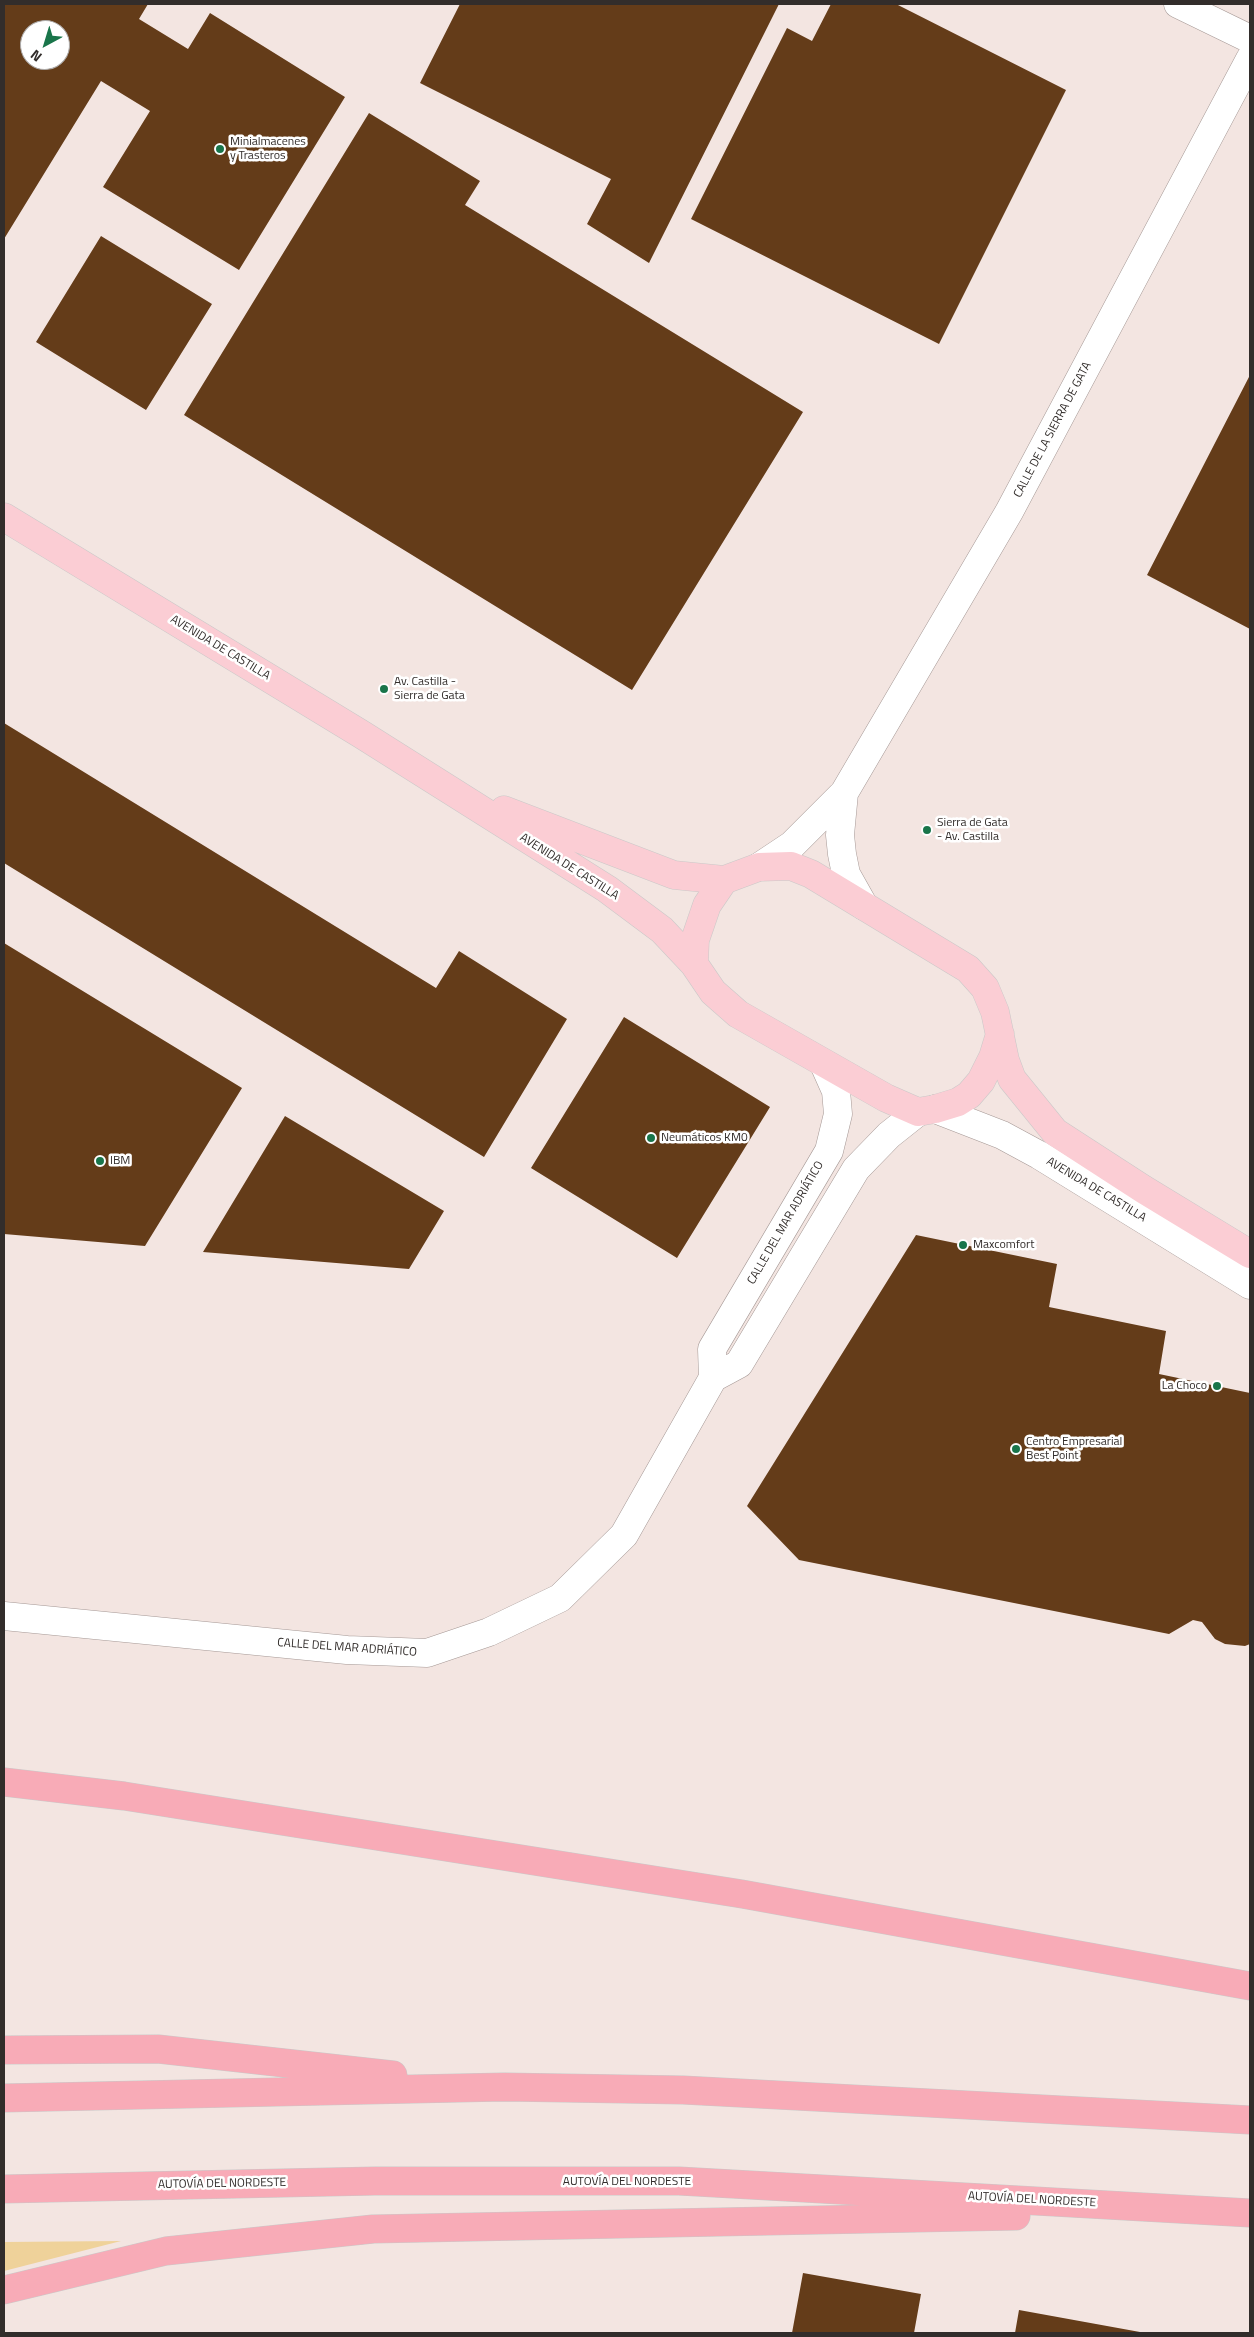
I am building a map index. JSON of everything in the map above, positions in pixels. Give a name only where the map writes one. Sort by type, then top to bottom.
[{"type":"highway","points":[[4,1782],[124,1796],[732,1893],[1250,1986]]},
{"type":"highway","points":[[4,2050],[158,2049],[504,2087]]},
{"type":"highway","points":[[4,2098],[504,2087],[683,2090],[1250,2120]]},
{"type":"highway","name":"AUTOVÍA DEL NORDESTE","points":[[4,2189],[375,2181],[679,2181],[1240,2212]]},
{"type":"highway","points":[[4,2290],[166,2251],[373,2229],[1240,2212]]},
{"type":"main road","name":"AVENIDA DE CASTILLA","points":[[4,517],[436,780],[531,843],[607,889],[662,930],[694,964],[713,992],[738,1014],[886,1098],[926,1110]]},
{"type":"main road","name":"AVENIDA DE CASTILLA","points":[[436,780],[542,826],[674,875],[724,880],[759,867],[791,866],[811,874],[968,969],[985,988],[995,1012],[1005,1060],[1012,1079],[1055,1132],[1250,1254]]},
{"type":"main road","points":[[694,964],[694,940],[707,905],[724,880]]},
{"type":"main road","points":[[926,1110],[969,1095],[980,1081],[993,1057],[1000,1034]]},
{"type":"street","points":[[1189,6],[1250,39]]},
{"type":"street","name":"CALLE DE LA SIERRA DE GATA","points":[[759,867],[792,845],[844,793],[1009,512],[1250,60]]},
{"type":"street","name":"CALLE DE LA SIERRA DE GATA","points":[[844,793],[840,835],[842,854],[846,874],[864,906]]},
{"type":"street","name":"CALLE DEL MAR ADRIÁTICO","points":[[4,1616],[347,1650],[427,1653],[489,1632],[560,1598],[624,1535],[712,1378],[712,1349],[828,1151],[838,1114],[836,1091],[824,1064]]},
{"type":"street","points":[[712,1378],[739,1364],[856,1169],[889,1135],[926,1110]]},
{"type":"street","name":"AVENIDA DE CASTILLA","points":[[926,1110],[1002,1135],[1039,1155],[1250,1285]]},
{"type":"shaded area","points":[[121,2241],[4,2271],[4,2242]]},
{"type":"building","name":"Minialmacenes y Trasteros","points":[[4,4],[148,4],[139,19],[188,49],[210,13],[345,97],[239,270],[103,187],[150,111],[101,81],[4,239]]},
{"type":"building","points":[[460,4],[779,4],[649,263],[587,224],[611,179],[420,83]]},
{"type":"building","points":[[831,4],[896,4],[1066,90],[939,344],[691,219],[787,28],[812,41]]},
{"type":"building","points":[[369,113],[480,181],[465,205],[803,412],[632,690],[184,415]]},
{"type":"building","points":[[101,236],[212,304],[146,410],[36,342]]},
{"type":"building","points":[[1250,375],[1250,629],[1147,575]]},
{"type":"building","points":[[4,723],[436,988],[459,951],[567,1019],[484,1157],[4,863]]},
{"type":"building","name":"IBM","points":[[4,943],[242,1088],[145,1246],[4,1234]]},
{"type":"building","name":"Neumáticos KM0","points":[[624,1017],[770,1107],[677,1258],[531,1168]]},
{"type":"building","points":[[285,1116],[444,1211],[409,1269],[203,1252]]},
{"type":"building","name":"Centro Empresarial Best Point","points":[[916,1235],[1057,1264],[1049,1307],[1166,1331],[1159,1374],[1250,1393],[1250,1644],[1245,1646],[1225,1644],[1215,1639],[1202,1622],[1193,1620],[1169,1634],[799,1560],[747,1506]]},
{"type":"building","points":[[803,2273],[921,2294],[914,2333],[792,2333]]},
{"type":"building","points":[[1019,2310],[1140,2332],[1140,2333],[1015,2333]]},
{"type":"place","name":"Minialmacenes y Trasteros","points":[[220,149]]},
{"type":"place","name":"Av. Castilla - Sierra de Gata","points":[[384,689]]},
{"type":"place","name":"Sierra de Gata - Av. Castilla","points":[[927,830]]},
{"type":"place","name":"Neumáticos KM0","points":[[651,1138]]},
{"type":"place","name":"IBM","points":[[100,1161]]},
{"type":"place","name":"Maxcomfort","points":[[963,1245]]},
{"type":"place","name":"La Choco","points":[[1217,1386]]},
{"type":"place","name":"Centro Empresarial Best Point","points":[[1016,1449]]}]
